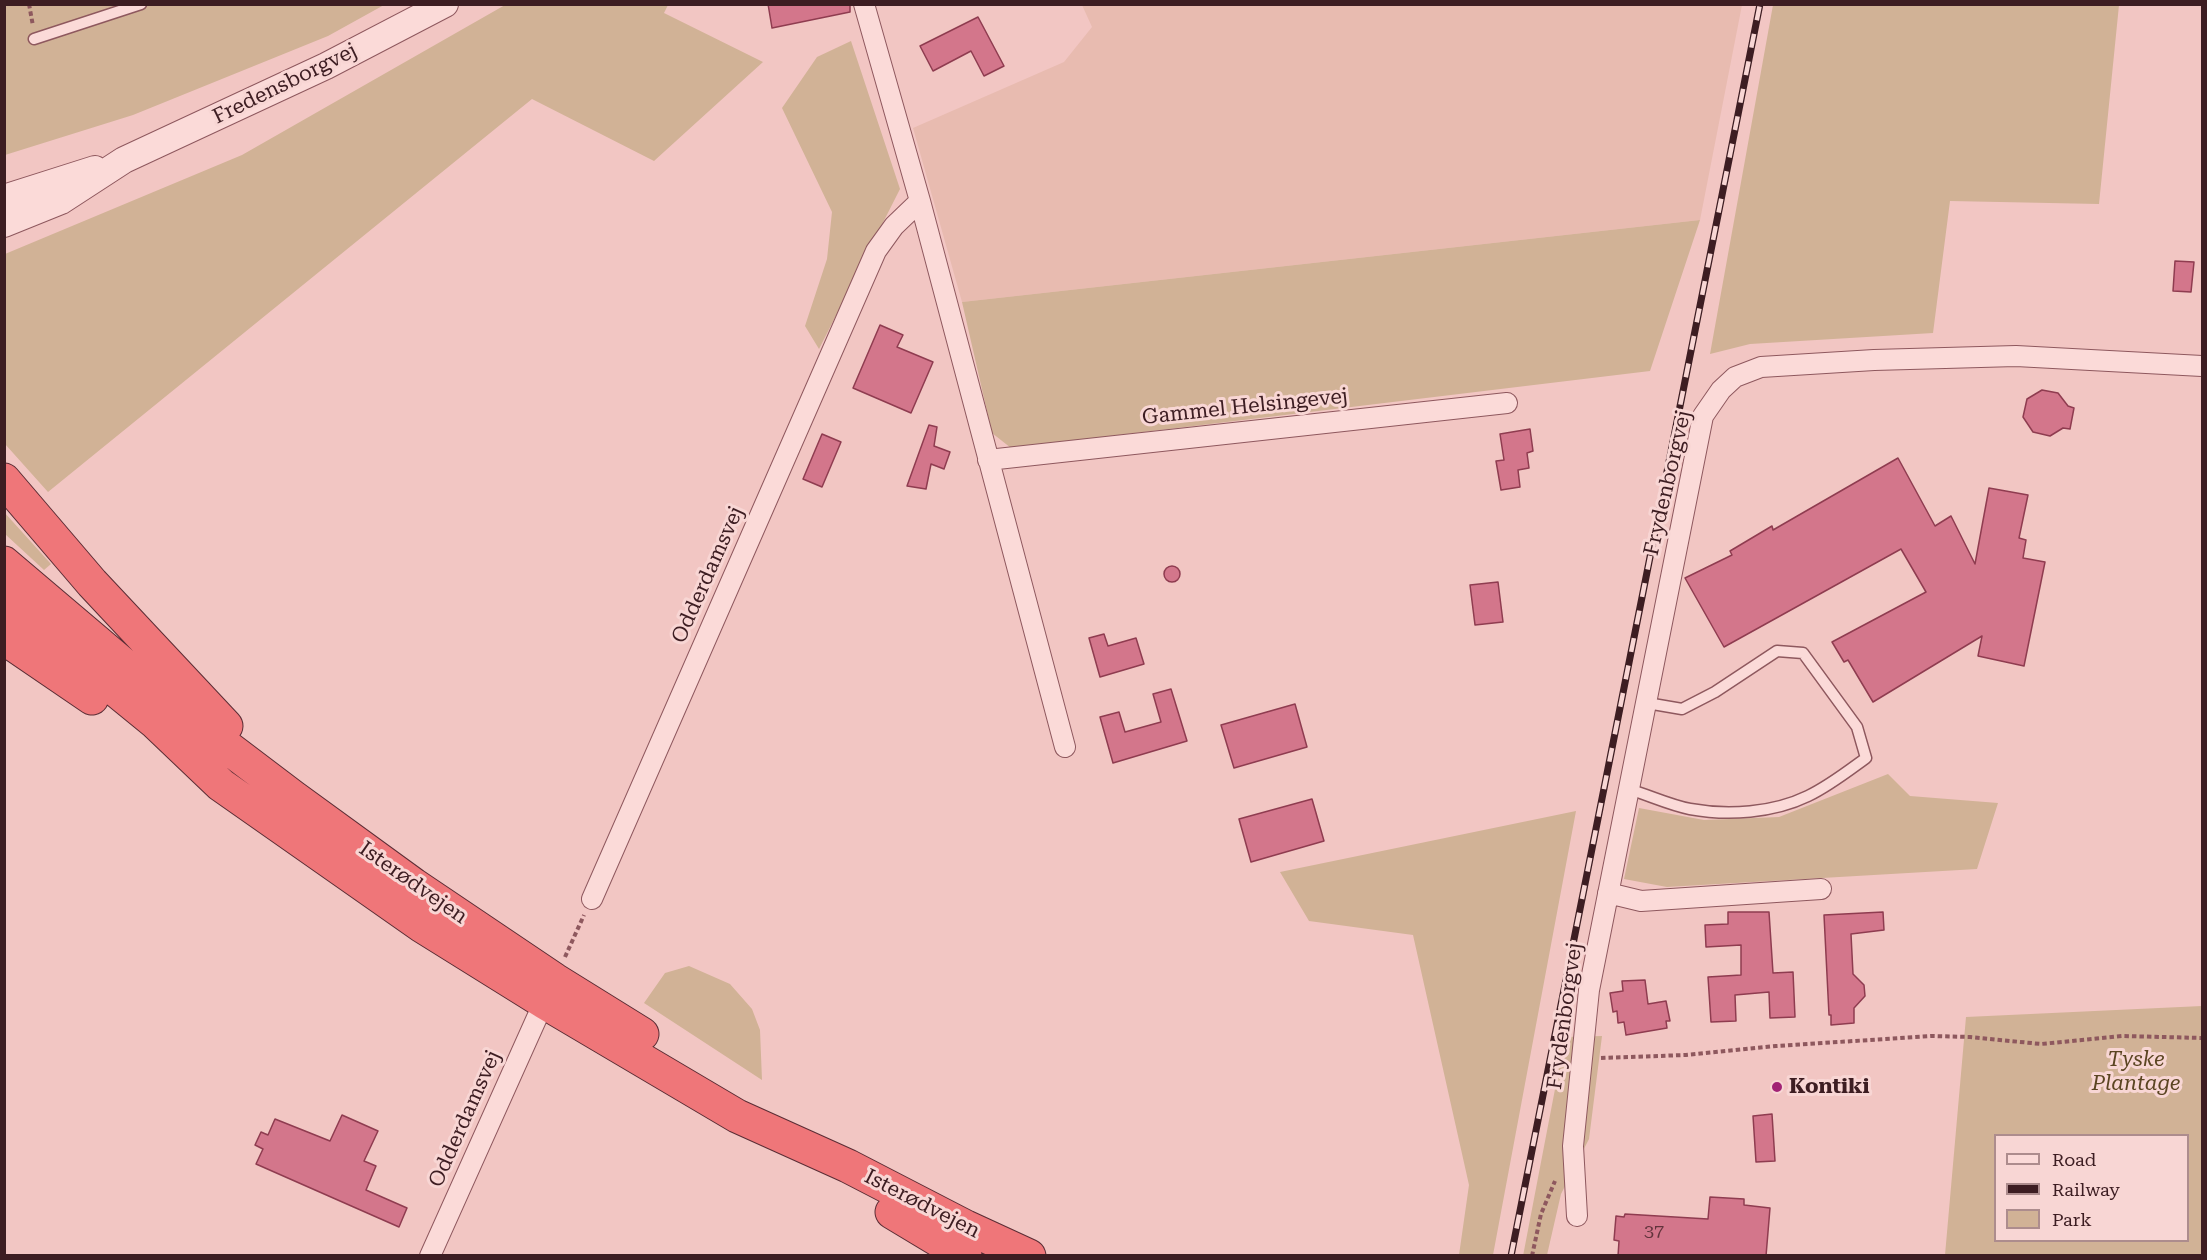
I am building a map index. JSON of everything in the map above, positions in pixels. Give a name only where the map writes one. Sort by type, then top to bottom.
[{"type":"highway","points":[[4,480],[92,583],[292,798]]},
{"type":"highway","name":"Isterødvejen","points":[[4,563],[170,703],[292,798],[414,885],[549,991],[737,1116],[848,1166],[966,1227],[1029,1256]]},
{"type":"highway","name":"Isterødvejen","points":[[4,599],[156,723],[221,785],[422,926],[549,991],[609,1014],[791,1122],[848,1166]]},
{"type":"highway","points":[[4,638],[63,676],[171,755],[221,785]]},
{"type":"highway","points":[[737,1116],[808,1163],[965,1256]]},
{"type":"street","name":"Fredensborgvej","points":[[4,198],[124,160],[326,66],[445,4]]},
{"type":"street","points":[[864,4],[920,201],[1065,747]]},
{"type":"street","name":"Fredensborgvej","points":[[4,224],[61,201],[124,160]]},
{"type":"street","name":"Odderdamsvej","points":[[592,899],[876,251],[894,226],[920,201]]},
{"type":"street","name":"Frydenborgvej","points":[[1577,1216],[1573,1146],[1589,990],[1703,416],[1721,390],[1735,377],[1761,367],[1874,360],[2016,356],[2202,366]]},
{"type":"street","name":"Gammel Helsingevej","points":[[988,460],[1507,403]]},
{"type":"street","points":[[1608,893],[1641,901],[1821,889]]},
{"type":"street","name":"Odderdamsvej","points":[[430,1256],[549,991]]},
{"type":"lane","points":[[34,39],[141,4]]},
{"type":"lane","points":[[1629,789],[1689,809],[1749,812],[1808,796],[1866,758],[1857,728],[1803,653],[1777,651],[1715,692],[1682,709],[1647,703]]},
{"type":"path","points":[[29,4],[34,39]]},
{"type":"path","points":[[549,991],[592,899]]},
{"type":"path","points":[[1582,1058],[1686,1055],[1776,1046],[1932,1036],[2041,1044],[2122,1036],[2202,1038]]},
{"type":"path","points":[[1532,1256],[1541,1214],[1573,1146]]},
{"type":"shaded area","points":[[1082,5],[1742,5],[1700,220],[962,302],[913,128],[1064,62],[1092,27]]},
{"type":"green space","points":[[4,5],[384,5],[328,36],[133,115],[5,155]]},
{"type":"green space","points":[[505,5],[668,5],[664,13],[763,62],[654,161],[532,99],[48,492],[5,444],[5,254],[242,155]]},
{"type":"green space","points":[[1773,5],[2119,5],[2099,204],[1950,201],[1933,333],[1750,344],[1710,354]]},
{"type":"green space","points":[[851,41],[900,189],[819,349],[805,326],[827,259],[832,212],[782,108],[817,57]]},
{"type":"green space","points":[[1700,220],[1650,371],[1011,448],[992,433],[962,302]]},
{"type":"green space","points":[[4,512],[51,564],[44,570],[5,534]]},
{"type":"green space","points":[[1888,774],[1910,796],[1998,803],[1977,869],[1667,887],[1624,879],[1639,808],[1704,820],[1779,817]]},
{"type":"green space","points":[[1576,811],[1493,1255],[1459,1255],[1469,1185],[1413,935],[1309,921],[1280,872]]},
{"type":"green space","points":[[689,966],[730,984],[752,1009],[760,1030],[762,1080],[644,1003],[665,973]]},
{"type":"green space","name":"Tyske Plantage","points":[[2202,1006],[2202,1255],[1945,1255],[1966,1017]]},
{"type":"green space","points":[[1602,1036],[1589,1139],[1561,1194],[1547,1255],[1523,1256],[1565,1037]]},
{"type":"building","points":[[768,4],[850,4],[850,12],[772,28]]},
{"type":"building","points":[[978,17],[1004,66],[984,76],[971,51],[933,71],[920,46]]},
{"type":"building","points":[[2175,261],[2194,262],[2191,292],[2173,291]]},
{"type":"building","points":[[880,325],[903,335],[897,347],[933,362],[911,413],[853,388]]},
{"type":"building","points":[[2042,390],[2058,393],[2068,406],[2074,408],[2070,429],[2063,428],[2050,436],[2033,432],[2023,417],[2027,399]]},
{"type":"building","points":[[929,425],[937,427],[934,446],[950,452],[944,469],[931,464],[926,489],[907,486]]},
{"type":"building","points":[[1530,429],[1533,451],[1527,453],[1529,468],[1518,470],[1520,487],[1501,490],[1496,461],[1504,460],[1500,434]]},
{"type":"building","points":[[822,434],[841,442],[822,487],[803,479]]},
{"type":"building","points":[[1898,458],[1935,526],[1951,516],[1975,564],[1989,488],[2028,495],[2019,538],[2026,540],[2023,558],[2045,562],[2024,666],[1978,656],[1982,636],[1873,702],[1848,660],[1844,662],[1832,642],[1926,592],[1901,549],[1724,647],[1685,578],[1732,555],[1730,551],[1772,526],[1773,530]]},
{"type":"building","points":[[1169,566],[1175,566],[1180,574],[1178,580],[1169,582],[1164,577],[1164,571]]},
{"type":"building","points":[[1498,582],[1503,622],[1475,625],[1470,585]]},
{"type":"building","points":[[1104,634],[1108,646],[1136,638],[1144,664],[1100,677],[1089,638]]},
{"type":"building","points":[[1171,689],[1187,741],[1113,763],[1100,717],[1119,712],[1125,732],[1161,722],[1153,694]]},
{"type":"building","points":[[1295,704],[1307,747],[1234,768],[1221,725]]},
{"type":"building","points":[[1312,799],[1324,841],[1251,862],[1239,819]]},
{"type":"building","points":[[1728,912],[1769,912],[1773,973],[1793,972],[1795,1017],[1770,1018],[1769,992],[1735,995],[1736,1021],[1711,1022],[1708,977],[1741,975],[1741,945],[1706,947],[1705,925],[1728,924]]},
{"type":"building","points":[[1883,912],[1884,930],[1851,934],[1853,974],[1864,985],[1865,996],[1854,1008],[1854,1023],[1831,1025],[1824,915]]},
{"type":"building","points":[[1645,980],[1648,1004],[1666,1001],[1670,1021],[1666,1021],[1667,1028],[1626,1035],[1624,1022],[1618,1023],[1617,1011],[1613,1012],[1610,993],[1623,991],[1622,981]]},
{"type":"building","points":[[1772,1114],[1775,1161],[1756,1162],[1753,1116]]},
{"type":"building","points":[[342,1115],[378,1131],[364,1161],[376,1166],[366,1190],[407,1208],[399,1227],[256,1164],[263,1149],[255,1145],[261,1132],[268,1135],[275,1119],[330,1141]]},
{"type":"building","points":[[1710,1197],[1744,1199],[1744,1205],[1770,1208],[1766,1256],[1618,1256],[1619,1241],[1614,1240],[1616,1216],[1624,1217],[1625,1214],[1708,1219]]},
{"type":"railway","points":[[1511,1256],[1760,4]]},
{"type":"place","name":"Kontiki","points":[[1777,1087]]}]
